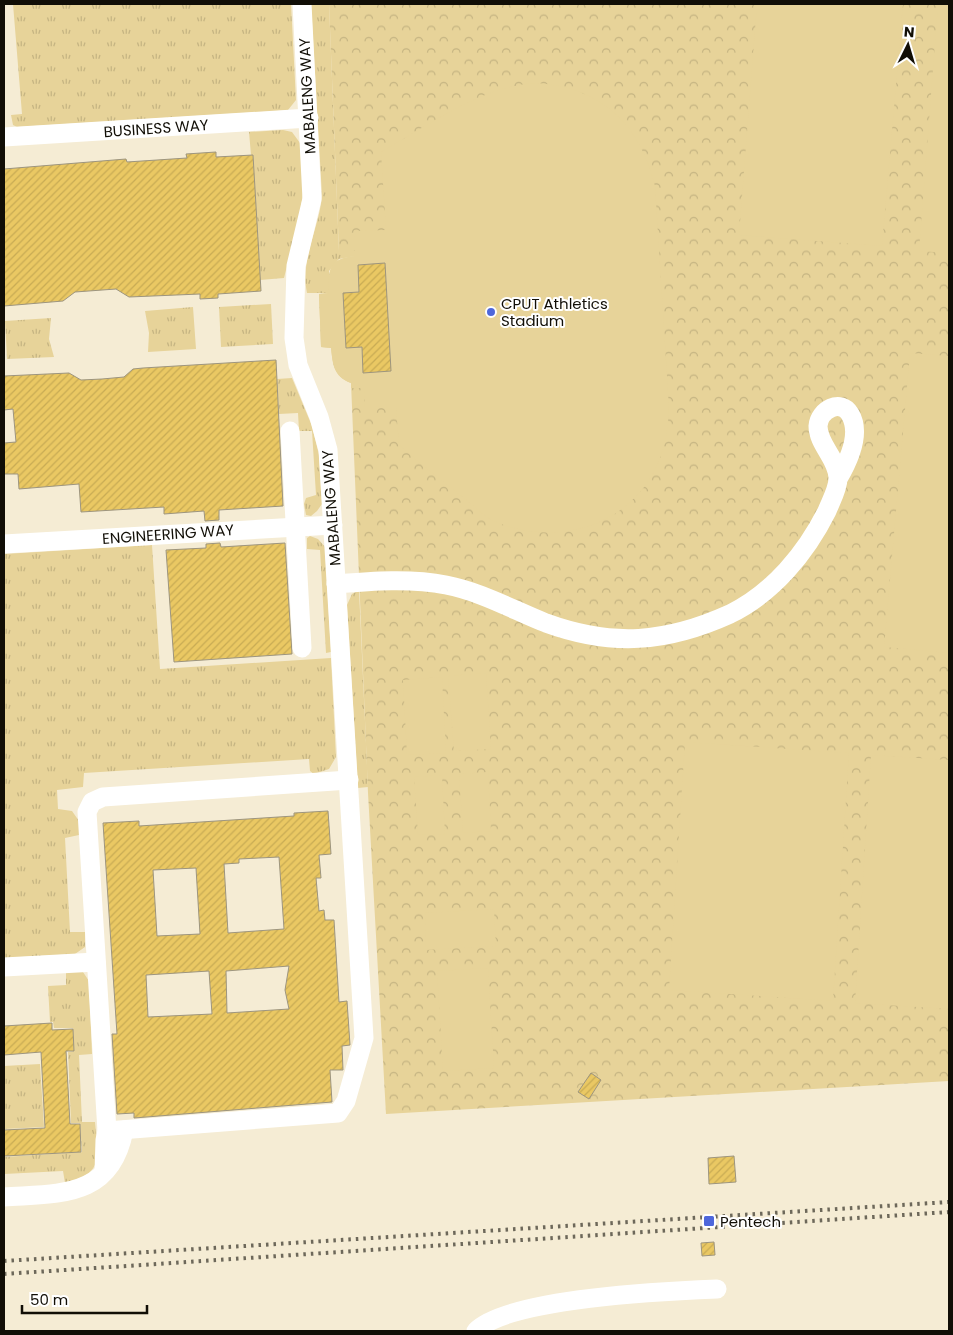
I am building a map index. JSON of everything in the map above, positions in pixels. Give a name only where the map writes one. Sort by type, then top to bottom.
[{"type":"street","name":"MABALENG WAY","points":[[116,1131],[338,1113],[342,1108],[364,1038],[328,450],[319,416],[298,365],[294,338],[296,266],[312,199],[302,4]]},
{"type":"street","name":"BUSINESS WAY","points":[[4,138],[309,118]]},
{"type":"street","points":[[290,431],[302,648]]},
{"type":"street","points":[[336,584],[404,581],[446,585],[492,599],[546,622],[595,637],[626,640],[664,636],[708,623],[758,598],[785,573],[820,525],[838,479]]},
{"type":"street","name":"ENGINEERING WAY","points":[[4,544],[333,525]]},
{"type":"street","points":[[4,536],[4,544]]},
{"type":"street","points":[[4,1197],[71,1192],[89,1185],[104,1172],[105,1140],[116,1131],[96,962],[87,812],[92,802],[103,797],[349,780]]},
{"type":"street","points":[[4,967],[96,962]]},
{"type":"street","points":[[476,1331],[494,1318],[519,1311],[636,1293],[717,1288]]},
{"type":"green space","points":[[13,4],[291,4],[296,100],[288,110],[17,127],[13,125],[11,115],[22,114]]},
{"type":"green space","points":[[311,4],[329,4],[339,251],[355,251],[355,256],[339,259],[329,271],[329,293],[307,293],[306,280],[308,256],[322,196]]},
{"type":"green space","points":[[329,4],[949,4],[949,1081],[386,1114],[368,793],[351,383],[341,377],[335,369],[331,348],[321,347],[319,294],[329,293],[330,272],[335,263],[355,256],[355,251],[339,251]]},
{"type":"green space","points":[[757,4],[903,4],[882,246],[739,235]]},
{"type":"green space","points":[[938,4],[949,4],[949,253],[919,251]]},
{"type":"green space","name":"CPUT Athletics Stadium","points":[[537,83],[560,86],[581,92],[599,101],[615,113],[628,127],[639,144],[648,164],[655,186],[669,408],[664,447],[655,470],[642,490],[625,507],[606,519],[585,527],[563,532],[517,529],[494,521],[482,513],[399,445],[396,408],[365,408],[364,388],[351,388],[351,383],[341,377],[335,369],[331,348],[321,347],[319,294],[329,293],[329,278],[332,267],[335,263],[346,257],[355,256],[354,231],[386,230],[381,152],[456,108],[476,99],[495,91]]},
{"type":"green space","points":[[283,130],[292,132],[300,143],[303,193],[300,214],[284,278],[260,280],[253,155],[251,155],[249,132]]},
{"type":"green space","points":[[271,304],[273,344],[221,347],[219,307]]},
{"type":"green space","points":[[193,307],[196,349],[148,352],[149,333],[145,311]]},
{"type":"green space","points":[[51,318],[49,339],[54,357],[7,359],[5,321]]},
{"type":"green space","points":[[910,353],[949,356],[949,653],[884,647]]},
{"type":"green space","points":[[292,378],[312,426],[319,455],[322,504],[311,516],[306,515],[304,504],[306,498],[316,495],[312,431],[299,431],[298,413],[279,414],[277,379]]},
{"type":"green space","points":[[310,536],[318,539],[325,547],[331,652],[326,653],[320,550],[307,549],[307,538]]},
{"type":"green space","points":[[152,545],[160,669],[331,658],[336,757],[329,769],[314,774],[310,771],[309,759],[84,773],[83,787],[57,790],[58,809],[72,811],[79,821],[79,835],[65,838],[70,932],[85,932],[85,947],[75,954],[4,958],[4,554]]},
{"type":"green space","points":[[359,590],[368,787],[358,788],[347,605],[352,594]]},
{"type":"green space","points":[[486,673],[491,749],[454,751],[448,676]]},
{"type":"green space","points":[[442,677],[446,753],[407,755],[403,680]]},
{"type":"green space","points":[[685,742],[849,753],[833,1001],[669,990]]},
{"type":"green space","points":[[871,755],[949,760],[949,1009],[855,1003]]},
{"type":"green space","points":[[488,772],[491,831],[463,833],[459,774]]},
{"type":"green space","points":[[442,775],[445,834],[418,835],[414,777]]},
{"type":"green space","points":[[494,909],[496,946],[426,950],[425,913]]},
{"type":"green space","points":[[488,968],[494,1068],[443,1071],[437,971]]},
{"type":"green space","points":[[78,970],[83,972],[89,981],[92,1054],[79,1055],[82,1122],[95,1122],[96,1162],[93,1169],[87,1174],[65,1183],[63,1171],[4,1174],[4,1157],[82,1152],[80,1123],[71,1123],[68,1052],[74,1051],[73,1028],[54,1028],[53,1022],[50,1022],[48,986],[66,985],[66,972]]},
{"type":"green space","points":[[40,1064],[44,1127],[4,1129],[4,1066]]},
{"type":"building","points":[[216,152],[216,157],[253,155],[261,291],[218,294],[218,298],[200,299],[200,294],[129,297],[116,289],[75,292],[63,301],[4,306],[4,169],[126,159],[127,162],[187,158],[186,154]]},
{"type":"building","points":[[385,263],[391,371],[363,373],[362,347],[346,348],[343,293],[359,292],[358,265]]},
{"type":"building","points":[[276,360],[283,506],[219,510],[219,520],[205,521],[204,511],[164,514],[164,507],[81,512],[79,484],[19,489],[18,474],[4,474],[4,443],[16,442],[13,409],[4,410],[4,376],[69,373],[81,380],[102,379],[124,377],[133,369]]},
{"type":"building","points":[[220,543],[221,547],[285,543],[292,654],[174,662],[166,550],[206,548],[206,544]]},
{"type":"building","points":[[328,811],[331,854],[319,855],[321,878],[316,878],[319,911],[324,910],[325,920],[334,920],[339,1002],[347,1001],[350,1045],[342,1046],[343,1070],[330,1070],[332,1102],[134,1118],[134,1113],[117,1114],[112,1034],[117,1034],[103,823],[139,821],[139,826],[294,816],[294,813]],"holes":[[[279,857],[284,929],[228,933],[224,864],[239,863],[239,859]],[[196,868],[200,934],[157,936],[153,870]],[[289,966],[285,990],[289,1009],[227,1013],[226,971]],[[209,971],[212,1014],[148,1017],[146,975]]]},
{"type":"building","points":[[52,1023],[52,1030],[73,1029],[74,1051],[66,1051],[70,1124],[80,1124],[81,1152],[4,1156],[4,1130],[45,1128],[41,1052],[4,1055],[4,1026]]},
{"type":"building","points":[[591,1073],[601,1080],[589,1099],[578,1092]]},
{"type":"building","points":[[734,1156],[736,1182],[709,1184],[708,1158]]},
{"type":"building","points":[[714,1242],[715,1255],[702,1256],[701,1243]]},
{"type":"railway","points":[[4,1261],[949,1202]]},
{"type":"railway","points":[[4,1274],[949,1212]]},
{"type":"place","name":"CPUT Athletics Stadium","points":[[491,312]]},
{"type":"place","name":"Pentech","points":[[709,1221]]}]
